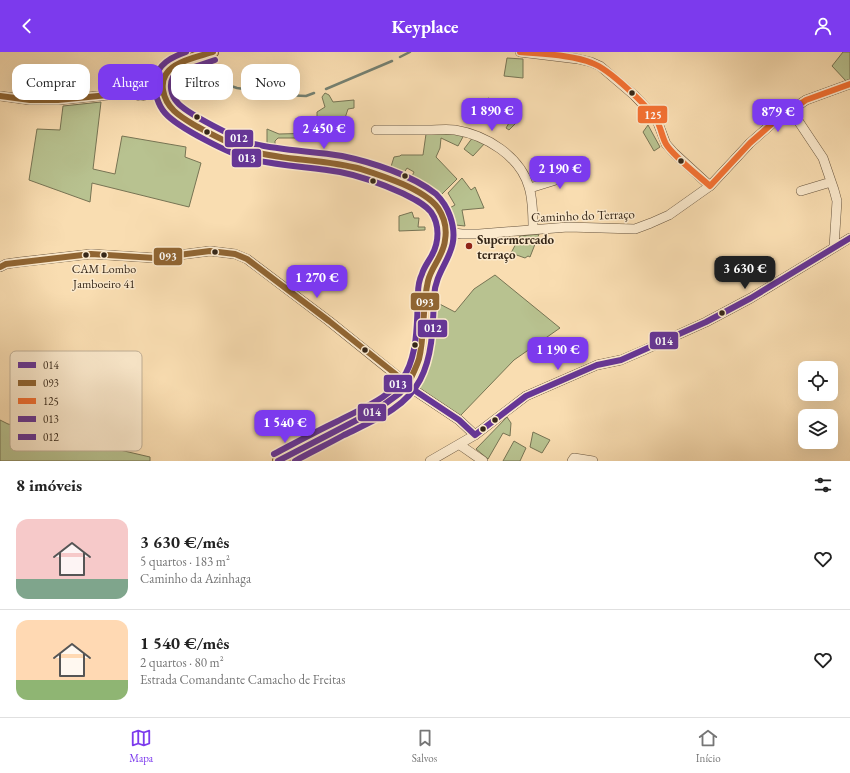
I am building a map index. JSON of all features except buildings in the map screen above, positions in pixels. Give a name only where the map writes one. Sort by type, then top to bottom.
[{"type":"main road","points":[[213,52],[186,62],[166,73],[163,87],[169,105],[176,113],[239,147],[261,154],[353,167],[388,179],[423,194],[436,206],[443,218],[446,232],[446,239],[442,253],[428,280],[420,355],[416,370],[408,384],[391,400],[378,409],[278,461]]},
{"type":"street","points":[[520,52],[578,59],[600,66],[634,95],[652,114],[658,123],[666,144],[710,186]]},
{"type":"street","name":"Caminho do Terraço","points":[[446,232],[479,234],[568,227],[635,229],[669,214],[710,186],[750,144],[775,121],[791,110],[806,100],[850,84]]},
{"type":"street","points":[[0,96],[30,100],[58,100],[98,96]]},
{"type":"street","points":[[791,110],[823,158],[837,201],[834,247]]},
{"type":"street","points":[[376,130],[453,130],[477,137],[492,144],[512,158],[522,170],[530,188],[533,229]]},
{"type":"street","points":[[530,188],[559,179],[574,166]]},
{"type":"street","points":[[801,191],[831,182]]},
{"type":"street","points":[[430,461],[475,435],[526,396],[596,365],[621,360],[706,322],[751,298],[850,238]]},
{"type":"street","points":[[0,267],[6,264],[20,262],[91,254],[155,258],[210,251],[235,254],[247,260],[329,321],[417,392],[459,420],[475,435]]},
{"type":"street","points":[[460,445],[483,461]]},
{"type":"street","points":[[572,461],[574,458],[593,461]]},
{"type":"green space","points":[[843,52],[850,52],[850,80],[846,81],[832,66]]},
{"type":"green space","points":[[507,58],[523,59],[523,78],[504,76]]},
{"type":"green space","points":[[325,93],[329,95],[333,102],[354,100],[354,108],[348,109],[345,118],[332,127],[335,135],[319,138],[278,138],[275,141],[275,148],[267,148],[267,129],[279,134],[317,133],[317,112],[325,107],[322,97]]},
{"type":"green space","points":[[488,98],[500,102],[496,112],[517,122],[509,130],[506,128],[509,123],[484,110]]},
{"type":"green space","points":[[101,102],[93,169],[115,174],[122,136],[186,147],[185,157],[201,163],[189,207],[92,183],[90,202],[29,180],[37,129],[60,130],[63,106]]},
{"type":"green space","points":[[648,125],[660,147],[654,151],[643,132]]},
{"type":"green space","points":[[434,133],[464,135],[458,146],[441,138],[440,148],[436,157],[457,179],[439,197],[409,182],[414,172],[407,168],[401,178],[389,173],[394,157],[401,155],[423,155],[426,134]]},
{"type":"green space","points":[[473,137],[486,142],[473,156],[464,149]]},
{"type":"green space","points":[[462,178],[471,190],[475,187],[484,208],[462,210],[465,226],[446,224],[446,210],[455,205],[448,193]]},
{"type":"green space","points":[[412,212],[414,218],[419,218],[418,227],[425,227],[425,230],[399,231],[399,216]]},
{"type":"green space","points":[[539,234],[530,257],[528,256],[525,258],[511,253],[520,236]]},
{"type":"green space","points":[[495,275],[560,328],[514,360],[460,416],[416,386],[427,355],[430,299],[455,312],[474,289]]},
{"type":"green space","points":[[507,417],[511,423],[510,436],[503,433],[488,459],[476,449]]},
{"type":"green space","points":[[0,420],[10,424],[10,451],[124,451],[150,457],[150,461],[0,461]]},
{"type":"green space","points":[[533,432],[550,440],[542,453],[530,447]]},
{"type":"green space","points":[[514,441],[526,448],[520,461],[503,461]]},
{"type":"waterway","points":[[400,57],[410,52]]},
{"type":"waterway","points":[[326,89],[392,61]]},
{"type":"waterway","points":[[233,87],[284,95],[306,96],[314,93]]},
{"type":"transit line","name":"013","points":[[186,52],[166,62],[156,75],[155,81],[156,94],[160,106],[165,113],[181,126],[219,147],[250,159],[340,172],[379,183],[421,203],[431,212],[436,222],[438,234],[436,245],[425,266],[419,284],[416,334],[413,354],[406,373],[400,382],[375,402],[274,454]]},
{"type":"transit line","name":"093","points":[[0,267],[6,264],[91,254],[155,258],[210,251],[235,254],[247,259],[329,321],[408,384],[418,362],[421,350],[428,281],[440,256],[446,236],[443,219],[438,208],[432,201],[423,195],[391,179],[361,169],[334,163],[278,157],[244,149],[216,137],[180,116],[167,102],[165,97],[163,81],[166,74],[179,63],[213,52]]},
{"type":"transit line","name":"125","points":[[520,52],[557,55],[585,60],[608,72],[628,89],[652,114],[657,121],[669,149],[710,186]]},
{"type":"transit line","name":"012","points":[[215,60],[185,70],[173,77],[171,83],[172,93],[177,102],[190,113],[213,126],[254,144],[342,156],[366,162],[403,175],[426,187],[438,196],[450,216],[453,229],[451,249],[436,285],[432,340],[428,361],[414,390],[406,399],[387,413],[295,461]]},
{"type":"transit line","name":"125","points":[[710,186],[750,143],[775,121],[806,100],[850,84]]},
{"type":"transit line","name":"093","points":[[0,96],[30,100],[58,100],[98,96]]},
{"type":"transit line","name":"014","points":[[475,435],[526,396],[597,365],[621,360],[706,322],[751,298],[850,238]]},
{"type":"transit line","name":"014","points":[[408,384],[417,392],[459,420],[475,435]]},
{"type":"transit line","name":"014","points":[[278,461],[378,409],[400,393],[408,384]]},
{"type":"place","name":"Supermercado terraço","points":[[469,246]]},
{"type":"place","name":"CAM Lombo Jamboeiro 41","points":[[104,255]]}]
